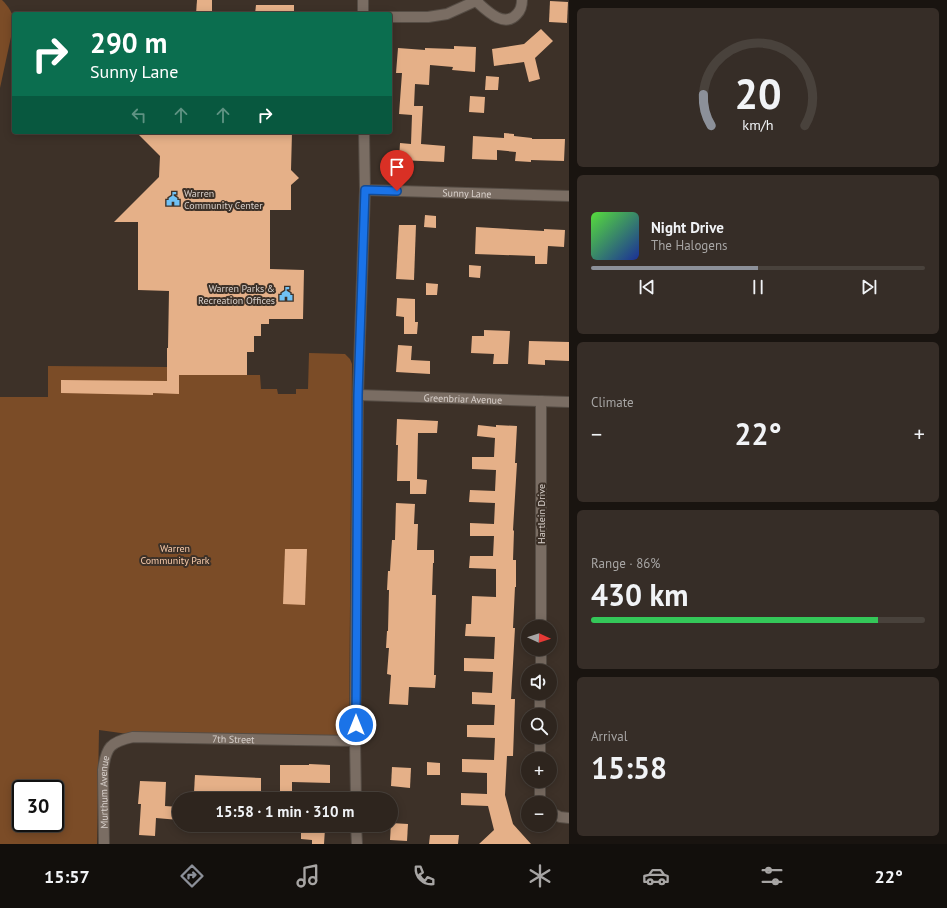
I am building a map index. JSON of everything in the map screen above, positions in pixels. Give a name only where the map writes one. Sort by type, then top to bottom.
[{"type":"street","points":[[363,0],[363,12]]},
{"type":"street","points":[[392,17],[428,17],[447,14],[477,1],[488,12],[500,19],[510,20],[521,8],[522,0]]},
{"type":"street","points":[[356,792],[358,395],[365,190],[364,134]]},
{"type":"street","name":"Sunny Lane","points":[[365,190],[569,196]]},
{"type":"street","name":"Greenbriar Avenue","points":[[358,395],[569,402]]},
{"type":"street","name":"Hartlein Drive","points":[[541,401],[541,620]]},
{"type":"street","name":"7th Street","points":[[113,743],[133,737],[355,741]]},
{"type":"street","name":"Murthum Avenue","points":[[104,844],[103,770],[106,752],[113,743]]},
{"type":"street","points":[[557,816],[569,818]]},
{"type":"street","points":[[356,832],[356,844]]},
{"type":"green space","points":[[0,0],[2,0],[12,14],[12,32],[0,88]]},
{"type":"green space","name":"Warren Community Park","points":[[309,353],[345,354],[350,359],[352,364],[349,728],[347,732],[337,738],[128,734],[99,730],[97,844],[0,844],[0,397],[48,397],[48,366],[167,367],[167,375],[260,375],[261,389],[277,389],[278,394],[296,394],[296,389],[308,389]]},
{"type":"building","points":[[197,0],[212,0],[212,12],[196,12]]},
{"type":"building","points":[[550,1],[568,2],[567,23],[549,22]]},
{"type":"building","points":[[256,5],[294,5],[294,12],[255,12]]},
{"type":"building","points":[[541,29],[553,41],[535,58],[540,79],[529,82],[524,62],[494,66],[492,49],[524,44]]},
{"type":"building","points":[[454,46],[476,47],[475,72],[452,70],[453,67],[430,65],[429,85],[415,84],[414,106],[423,106],[421,144],[445,146],[444,162],[399,160],[400,143],[411,144],[412,115],[399,114],[402,73],[396,73],[398,48],[425,50],[425,48],[454,49]]},
{"type":"building","points":[[486,76],[499,77],[498,90],[485,90]]},
{"type":"building","points":[[470,96],[485,97],[484,113],[469,112]]},
{"type":"building","points":[[504,133],[532,139],[565,139],[564,161],[515,161],[516,152],[497,150],[497,160],[472,159],[473,136],[504,138]]},
{"type":"building","name":"Warren Community Center","points":[[138,134],[292,134],[291,170],[299,178],[291,185],[291,210],[270,210],[270,269],[304,270],[303,319],[269,319],[269,324],[261,324],[261,336],[254,336],[254,352],[247,352],[247,375],[179,375],[179,394],[153,393],[153,395],[61,393],[61,380],[167,381],[169,291],[138,290],[138,222],[114,222],[159,177],[160,156]]},
{"type":"building","points":[[425,215],[436,216],[436,228],[424,227]]},
{"type":"building","points":[[399,225],[416,225],[414,280],[396,279]]},
{"type":"building","points":[[476,227],[544,231],[544,229],[565,230],[564,247],[548,246],[547,264],[535,264],[535,256],[475,254]]},
{"type":"building","points":[[469,265],[481,266],[480,278],[469,277]]},
{"type":"building","points":[[426,283],[438,284],[437,295],[426,295]]},
{"type":"building","points":[[397,298],[415,299],[415,322],[418,322],[417,334],[404,334],[404,317],[396,316]]},
{"type":"building","points":[[484,330],[510,331],[508,364],[493,364],[494,354],[471,353],[472,336],[484,336]]},
{"type":"building","points":[[529,341],[569,342],[569,361],[545,360],[545,365],[528,364]]},
{"type":"building","points":[[398,345],[412,346],[411,360],[430,361],[430,374],[396,372]]},
{"type":"building","points":[[397,419],[438,421],[437,433],[418,433],[417,479],[427,480],[426,494],[410,494],[410,481],[397,481]]},
{"type":"building","points":[[478,425],[496,427],[496,425],[517,426],[515,463],[517,463],[513,530],[513,560],[516,560],[516,587],[511,699],[515,699],[513,756],[507,756],[505,795],[513,824],[531,844],[479,844],[494,830],[488,806],[461,805],[461,793],[487,794],[487,773],[462,772],[462,759],[494,760],[495,738],[467,737],[467,725],[494,725],[495,705],[472,704],[472,692],[492,693],[493,672],[464,671],[464,658],[494,659],[495,637],[465,636],[466,624],[471,624],[472,596],[496,597],[496,569],[469,568],[470,556],[493,556],[494,536],[470,536],[470,523],[494,524],[495,503],[469,502],[470,490],[495,491],[496,470],[472,469],[472,457],[494,457],[495,438],[477,436]]},
{"type":"building","points":[[396,503],[415,504],[414,524],[418,524],[417,550],[434,550],[432,595],[436,595],[435,688],[409,687],[408,705],[389,704],[391,675],[387,674],[389,648],[386,648],[388,631],[388,571],[390,571],[392,540],[395,540]]},
{"type":"building","points":[[285,549],[307,549],[305,605],[283,604]]},
{"type":"building","points":[[427,762],[440,763],[440,775],[427,775]]},
{"type":"building","points":[[280,765],[330,765],[330,783],[292,782],[292,792],[280,792]]},
{"type":"building","points":[[392,767],[411,768],[410,788],[391,786]]},
{"type":"building","points":[[195,775],[261,778],[261,792],[194,792]]},
{"type":"building","points":[[140,781],[166,782],[165,806],[172,806],[172,819],[156,818],[155,836],[139,835],[141,804],[138,804]]},
{"type":"building","points":[[398,823],[408,824],[407,841],[390,840],[390,832],[398,832]]},
{"type":"building","points":[[301,832],[325,832],[324,844],[312,844],[312,840],[301,839]]},
{"type":"building","points":[[430,835],[459,835],[458,844],[429,844]]},
{"type":"place","name":"Warren Community Center","points":[[173,199]]},
{"type":"place","name":"Warren Parks & Recreation Offices","points":[[286,294]]},
{"type":"route","points":[[356,725],[358,395],[365,190],[397,191]]}]
